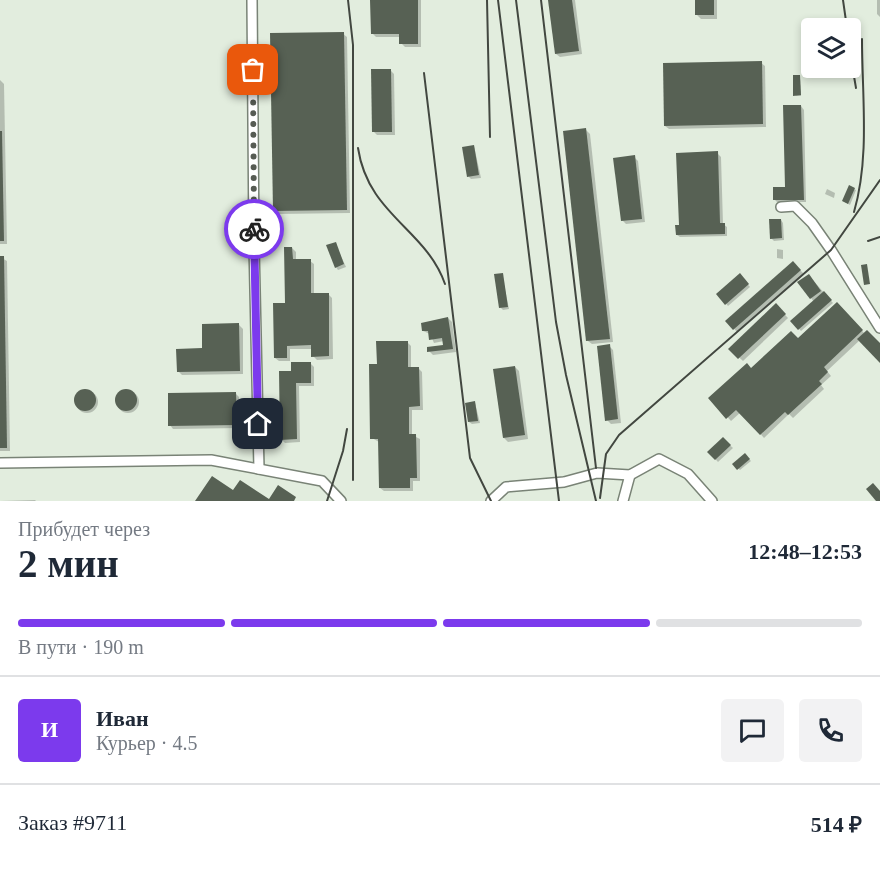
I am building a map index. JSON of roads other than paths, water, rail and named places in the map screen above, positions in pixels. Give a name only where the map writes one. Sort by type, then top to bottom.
[{"type":"street","points":[[252,0],[254,257],[260,470]]},
{"type":"street","points":[[781,207],[795,206],[812,223],[880,328]]},
{"type":"street","points":[[490,501],[506,487],[564,483],[597,473],[630,475],[660,459],[688,474],[712,501]]},
{"type":"street","points":[[0,463],[211,460],[322,481],[341,501]]},
{"type":"street","points":[[623,501],[630,475]]},
{"type":"railway","points":[[348,0],[353,45],[353,480]]},
{"type":"railway","points":[[487,0],[490,137]]},
{"type":"railway","points":[[498,0],[559,501]]},
{"type":"railway","points":[[516,0],[556,322],[596,501]]},
{"type":"railway","points":[[541,0],[596,468]]},
{"type":"railway","points":[[843,0],[846,18]]},
{"type":"railway","points":[[854,212],[864,148],[862,39]]},
{"type":"railway","points":[[424,73],[470,458],[491,501]]},
{"type":"railway","points":[[854,78],[856,88]]},
{"type":"railway","points":[[358,148],[364,171],[373,190],[425,249],[445,284]]},
{"type":"railway","points":[[600,498],[606,454],[619,435],[831,250],[880,180]]},
{"type":"railway","points":[[868,241],[880,237]]},
{"type":"railway","points":[[327,501],[343,451],[347,429]]}]
